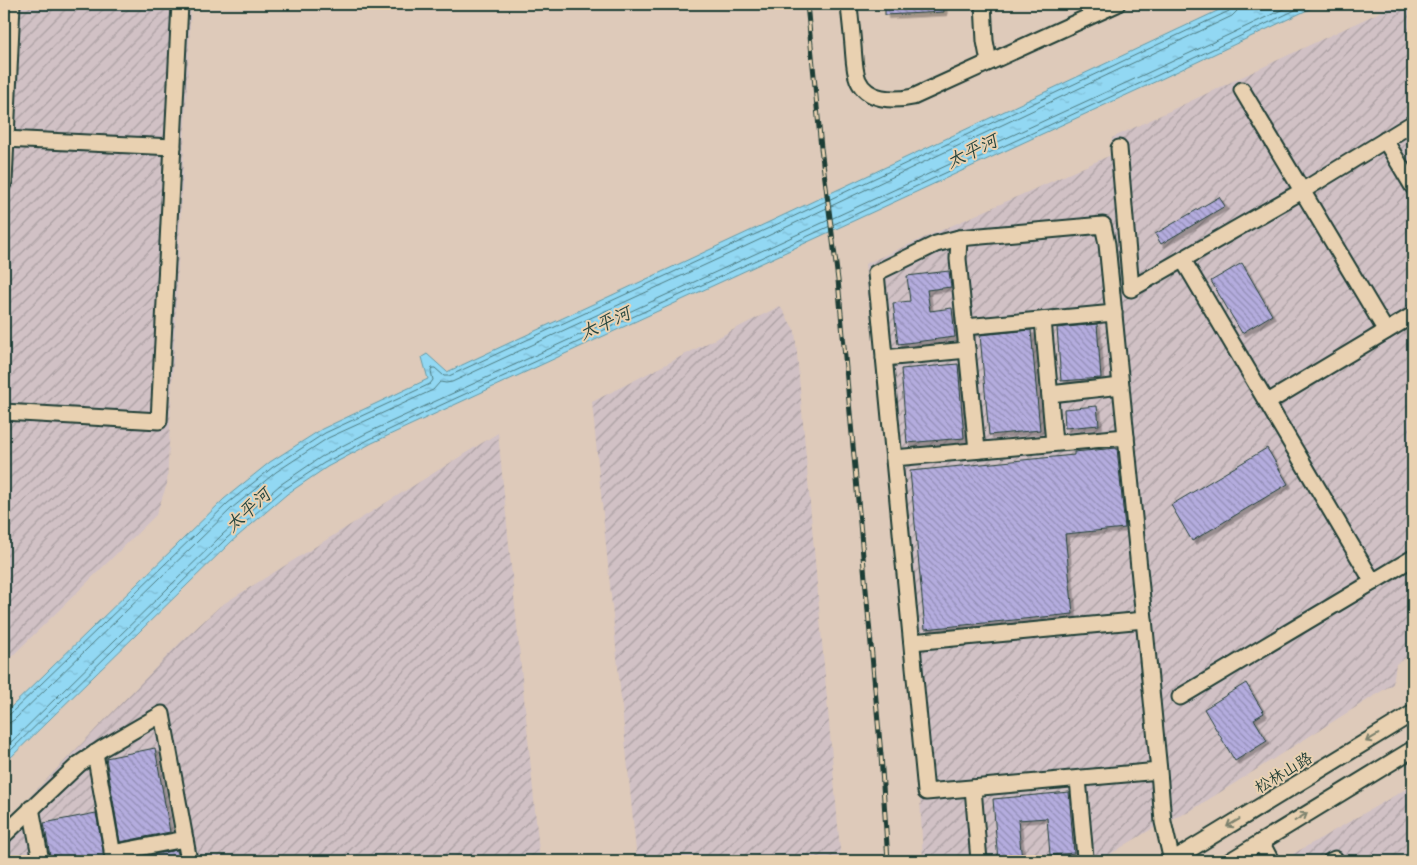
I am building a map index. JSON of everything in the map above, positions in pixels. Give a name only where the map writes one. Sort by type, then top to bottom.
[{"type":"street","points":[[4,182],[12,4]]},
{"type":"street","points":[[4,412],[159,421],[180,4]]},
{"type":"street","points":[[849,4],[855,67],[859,82],[869,93],[884,98],[900,100],[913,97],[1117,4]]},
{"type":"street","points":[[983,4],[985,41],[989,62]]},
{"type":"street","points":[[1242,90],[1386,331]]},
{"type":"street","points":[[1119,148],[1131,290],[1302,191],[1413,123]]},
{"type":"street","points":[[5,139],[173,147]]},
{"type":"street","points":[[1385,140],[1413,187]]},
{"type":"street","points":[[1159,771],[926,792],[876,273],[936,244],[959,238],[1103,225],[1107,244],[1114,313],[1159,771],[1163,822],[1171,861]]},
{"type":"street","points":[[959,238],[958,259],[977,450]]},
{"type":"street","points":[[1183,260],[1373,582]]},
{"type":"street","points":[[965,327],[1114,313]]},
{"type":"street","points":[[1268,402],[1413,315]]},
{"type":"street","points":[[1043,320],[1054,443]]},
{"type":"street","points":[[884,358],[967,350]]},
{"type":"street","points":[[1050,394],[1121,386]]},
{"type":"street","points":[[894,458],[1126,437]]},
{"type":"street","points":[[1180,697],[1413,558]]},
{"type":"street","points":[[912,642],[1144,620]]},
{"type":"street","name":"松林山路","points":[[1171,861],[1413,712]]},
{"type":"street","points":[[4,835],[79,764],[162,714],[189,861]]},
{"type":"street","points":[[1230,861],[1413,749]]},
{"type":"street","points":[[95,753],[113,857],[185,839]]},
{"type":"street","points":[[1078,778],[1085,857],[1083,861]]},
{"type":"street","points":[[973,788],[979,861]]},
{"type":"street","points":[[31,808],[41,861]]},
{"type":"street","points":[[1261,842],[1271,861]]},
{"type":"street","points":[[1331,861],[1335,859],[1336,861]]},
{"type":"shaded area","points":[[4,4],[191,4],[167,484],[156,515],[4,664]]},
{"type":"shaded area","points":[[1397,4],[1413,4],[1413,653],[1396,664],[1393,684],[1187,813],[1163,822],[1099,861],[923,861],[920,796],[865,264],[1111,155],[1112,138]]},
{"type":"shaded area","points":[[780,306],[795,331],[841,861],[637,861],[592,402]]},
{"type":"shaded area","points":[[498,433],[540,861],[4,861],[4,823],[180,643],[220,606]]},
{"type":"shaded area","points":[[1413,785],[1413,861],[1281,861]]},
{"type":"water","name":"太平河","points":[[1232,4],[1320,4],[372,443],[327,467],[287,494],[231,542],[4,764],[4,714],[224,499],[270,462],[322,429],[428,379],[422,357],[427,354],[447,372]]},
{"type":"building","points":[[885,4],[943,4],[944,12],[885,15]]},
{"type":"building","points":[[1219,197],[1225,206],[1161,244],[1155,234]]},
{"type":"building","points":[[1242,263],[1272,315],[1242,333],[1211,281]]},
{"type":"building","points":[[949,271],[951,287],[927,290],[930,311],[952,308],[955,337],[898,344],[893,303],[910,301],[907,276]]},
{"type":"building","points":[[1097,324],[1101,378],[1061,381],[1057,328]]},
{"type":"building","points":[[1031,330],[1040,430],[989,435],[980,335]]},
{"type":"building","points":[[958,364],[964,438],[907,443],[901,369]]},
{"type":"building","points":[[1097,406],[1099,425],[1065,428],[1064,409]]},
{"type":"building","points":[[1117,448],[1125,528],[1065,534],[1073,614],[925,629],[910,471],[1074,455],[1074,452]]},
{"type":"building","points":[[1267,448],[1288,484],[1192,541],[1171,505]]},
{"type":"building","points":[[1246,683],[1264,713],[1254,719],[1267,741],[1235,761],[1204,709]]},
{"type":"building","points":[[155,748],[170,832],[120,842],[106,758]]},
{"type":"building","points":[[1069,792],[1074,853],[1050,855],[1047,818],[1018,820],[1022,861],[998,861],[993,799]]},
{"type":"building","points":[[96,813],[105,861],[51,861],[44,823]]},
{"type":"building","points":[[177,850],[180,861],[125,861],[125,860]]},
{"type":"railway","points":[[807,4],[821,148],[838,280],[881,755],[888,861]]}]
